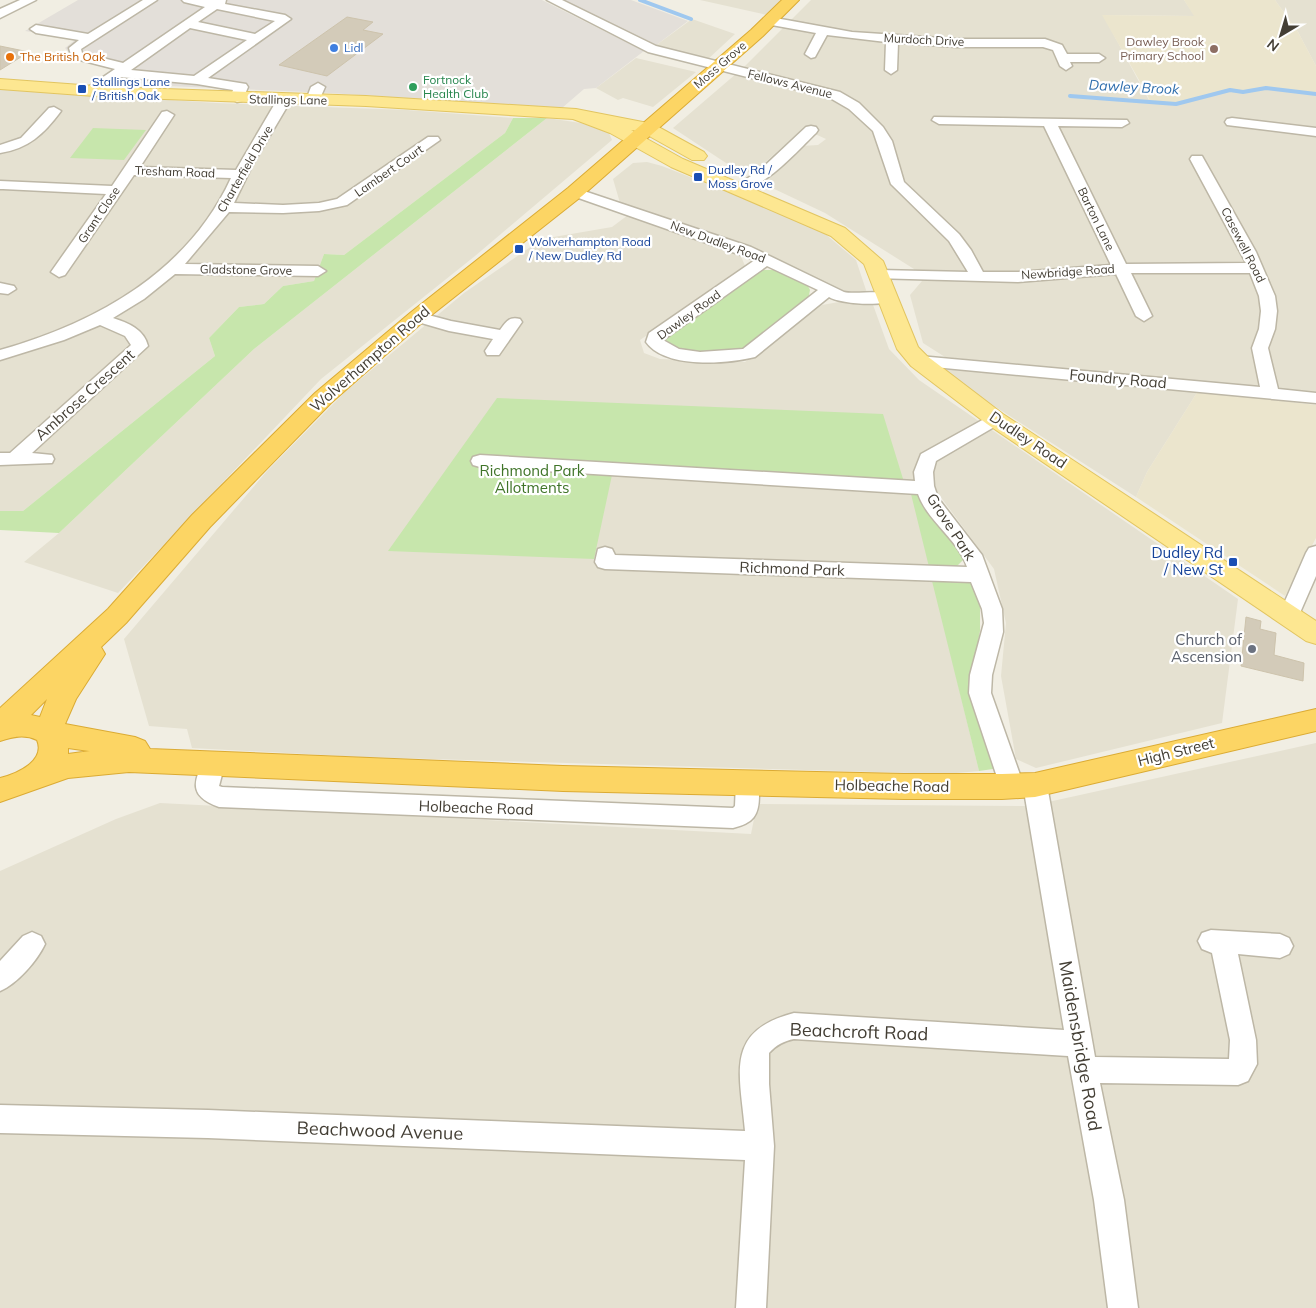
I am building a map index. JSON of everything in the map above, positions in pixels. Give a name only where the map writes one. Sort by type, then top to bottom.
[{"type":"highway","name":"Moss Grove","points":[[640,134],[770,21],[791,0]]},
{"type":"highway","name":"Wolverhampton Road","points":[[0,728],[117,616],[201,521],[272,447],[323,398],[418,317],[575,192],[640,134]]},
{"type":"highway","name":"Wolverhampton Road","points":[[49,733],[62,695],[117,616]]},
{"type":"highway","name":"High Street","points":[[1024,785],[1316,720]]},
{"type":"highway","name":"Holbeache Road","points":[[0,728],[18,724],[30,724],[49,733],[204,762]]},
{"type":"highway","points":[[13,790],[53,757],[55,747],[49,733]]},
{"type":"highway","name":"Holbeache Road","points":[[13,790],[83,762],[204,762],[350,771],[934,788],[1024,785]]},
{"type":"main road","name":"Stallings Lane","points":[[0,84],[92,91],[284,100],[316,94],[576,114],[604,118],[640,134]]},
{"type":"main road","points":[[604,118],[648,115],[669,110]]},
{"type":"main road","name":"Stallings Lane","points":[[576,114],[616,129],[640,134]]},
{"type":"main road","name":"Dudley Road","points":[[640,134],[666,158],[838,232],[874,261],[908,349],[919,361],[995,418],[1316,634]]},
{"type":"main road","name":"Dudley Road","points":[[640,134],[664,136],[787,210]]},
{"type":"main road","points":[[610,161],[637,155],[666,158]]},
{"type":"street","points":[[0,14],[30,0]]},
{"type":"street","points":[[151,0],[75,48],[76,55],[121,70],[242,87],[237,98]]},
{"type":"street","points":[[188,0],[219,3],[285,19],[197,80]]},
{"type":"street","name":"Fellows Avenue","points":[[553,0],[645,47],[835,95],[850,101],[882,133],[892,174],[898,184],[963,248],[973,263],[977,275]]},
{"type":"street","points":[[92,91],[219,3]]},
{"type":"street","name":"Murdoch Drive","points":[[770,21],[824,32],[957,43],[1045,43],[1058,48],[1065,62],[1099,58]]},
{"type":"street","points":[[188,24],[257,38]]},
{"type":"street","points":[[36,29],[89,38]]},
{"type":"street","points":[[811,54],[824,32]]},
{"type":"street","points":[[891,70],[892,37]]},
{"type":"street","name":"Charterfield Drive","points":[[0,355],[67,335],[101,319],[140,297],[174,269],[225,207],[241,174],[284,100]]},
{"type":"street","points":[[0,149],[24,143],[33,137],[49,116],[25,120]]},
{"type":"street","name":"Tresham Road","points":[[130,171],[167,116]]},
{"type":"street","points":[[939,120],[1122,124]]},
{"type":"street","name":"Barton Lane","points":[[1049,122],[1144,316]]},
{"type":"street","points":[[1231,123],[1316,132]]},
{"type":"street","points":[[139,126],[158,128]]},
{"type":"street","points":[[746,184],[765,173],[811,136]]},
{"type":"street","name":"Lambert Court","points":[[225,207],[283,209],[319,207],[342,202],[433,140]]},
{"type":"street","name":"Casewell Road","points":[[1196,159],[1256,268],[1267,296],[1269,311],[1267,329],[1260,348],[1270,394]]},
{"type":"street","name":"Tresham Road","points":[[130,171],[241,174]]},
{"type":"street","name":"Grant Close","points":[[59,272],[130,171]]},
{"type":"street","points":[[3,185],[25,181],[115,190]]},
{"type":"street","name":"New Dudley Road","points":[[575,192],[746,250],[839,296],[853,299],[888,298]]},
{"type":"street","name":"Grant Close","points":[[69,258],[90,259]]},
{"type":"street","name":"Dawley Road","points":[[767,260],[655,337],[654,342],[660,348],[670,353],[693,357],[739,356],[749,353],[828,290]]},
{"type":"street","name":"Newbridge Road","points":[[879,275],[1064,275],[1120,268],[1202,266],[1256,268]]},
{"type":"street","name":"Gladstone Grove","points":[[174,269],[318,270]]},
{"type":"street","points":[[418,317],[449,326],[504,336]]},
{"type":"street","name":"Ambrose Crescent","points":[[7,459],[140,346],[140,341],[135,335],[101,319]]},
{"type":"street","points":[[494,351],[514,322]]},
{"type":"street","name":"Foundry Road","points":[[919,361],[1316,398]]},
{"type":"street","name":"Grove Park","points":[[995,418],[928,458],[922,469],[925,488],[943,520],[972,554],[992,610],[994,623],[980,674],[980,694],[984,709],[1024,785]]},
{"type":"street","points":[[7,459],[45,459]]},
{"type":"street","points":[[480,461],[925,488]]},
{"type":"street","points":[[1289,615],[1316,553]]},
{"type":"street","name":"Richmond Park","points":[[604,562],[979,575]]},
{"type":"street","name":"Maidensbridge Road","points":[[1024,785],[1109,1200],[1123,1308]]},
{"type":"street","points":[[1081,1056],[1238,1072],[1243,1064],[1243,1040],[1217,941],[1280,946]]},
{"type":"street","points":[[0,979],[32,944]]},
{"type":"street","name":"Beachcroft Road","points":[[751,1308],[760,1146],[755,1084],[756,1050],[763,1040],[778,1030],[794,1026],[1081,1056]]},
{"type":"street","name":"Beachwood Avenue","points":[[0,1119],[208,1124],[760,1146]]},
{"type":"shaded area","points":[[78,0],[542,0],[644,51],[596,88],[584,89],[562,108],[329,93],[98,83],[115,69],[74,57],[65,48],[76,39],[25,31]]},
{"type":"shaded area","points":[[563,0],[631,0],[688,21],[655,46]]},
{"type":"shaded area","points":[[700,0],[781,0],[767,15]]},
{"type":"shaded area","points":[[811,0],[1184,0],[1195,16],[1103,15],[1150,102],[1176,104],[1214,93],[1266,88],[1316,94],[1316,393],[945,357],[923,343],[910,295],[922,281],[914,269],[825,213],[768,186],[770,175],[801,146],[818,145],[826,139],[815,134],[817,129],[806,126],[753,173],[742,171],[726,163],[673,128],[744,67]]},
{"type":"shaded area","name":"Dawley Brook Primary School","points":[[1184,0],[1275,0],[1298,32],[1316,66],[1316,94],[1266,88],[1214,93],[1176,104],[1150,102],[1102,15],[1194,16]]},
{"type":"shaded area","points":[[1275,0],[1316,0],[1316,66],[1298,32]]},
{"type":"shaded area","points":[[692,19],[735,34],[707,60],[655,46]]},
{"type":"shaded area","points":[[636,58],[696,72],[653,107],[623,98],[618,100],[596,88]]},
{"type":"shaded area","points":[[0,89],[216,103],[407,110],[513,118],[505,133],[344,255],[324,254],[314,281],[283,286],[264,304],[239,307],[209,338],[215,356],[23,511],[0,511]]},
{"type":"shaded area","points":[[547,118],[581,123],[609,133],[612,140],[475,256],[321,379],[118,593],[24,562],[59,533],[254,349]]},
{"type":"shaded area","points":[[647,162],[662,166],[817,227],[856,260],[867,293],[844,291],[746,245],[620,203],[613,179],[633,163]]},
{"type":"shaded area","points":[[628,215],[739,252],[746,268],[640,340],[644,353],[660,359],[745,362],[822,305],[839,302],[872,302],[889,349],[919,380],[1238,599],[1222,723],[1036,768],[1016,759],[1001,676],[1006,623],[994,569],[934,488],[911,490],[979,771],[946,774],[361,757],[192,748],[187,729],[149,726],[124,639],[267,471],[345,392],[464,293],[542,239],[612,227]]},
{"type":"shaded area","points":[[939,367],[1018,376],[1198,391],[1147,472],[1136,497],[938,370]]},
{"type":"shaded area","points":[[1198,391],[1316,405],[1316,538],[1285,596],[1136,497],[1147,472]]},
{"type":"shaded area","points":[[1316,743],[1316,1308],[0,1308],[0,871],[116,819],[160,803],[751,834],[757,804],[1030,806]]},
{"type":"green space","points":[[513,118],[547,118],[254,349],[59,533],[0,530],[0,511],[23,511],[215,356],[209,338],[239,307],[264,304],[283,286],[314,281],[324,254],[344,255],[505,133]]},
{"type":"green space","points":[[93,128],[146,130],[124,160],[70,158]]},
{"type":"green space","points":[[758,270],[776,270],[807,284],[810,290],[808,300],[738,352],[684,352],[662,346],[662,338]]},
{"type":"green space","name":"Richmond Park Allotments","points":[[497,398],[883,414],[904,482],[612,475],[594,559],[388,551]]},
{"type":"green space","points":[[919,489],[924,509],[962,551],[964,559],[957,566],[929,567],[910,490]]},
{"type":"green space","points":[[931,577],[968,581],[975,586],[980,596],[980,631],[973,669],[995,758],[993,769],[979,771]]},
{"type":"building","name":"Lidl","points":[[347,17],[373,22],[363,30],[383,34],[327,76],[279,65]]},
{"type":"building","name":"The British Oak","points":[[0,46],[29,52],[0,70]]},
{"type":"building","name":"Church of Ascension","points":[[1246,617],[1261,621],[1260,629],[1276,633],[1274,655],[1304,663],[1303,681],[1241,666]]},
{"type":"waterway","name":"Dawley Brook","points":[[640,0],[691,19]]},
{"type":"waterway","name":"Dawley Brook","points":[[1070,96],[1176,104],[1230,90],[1243,92],[1266,88],[1316,94]]},
{"type":"place","name":"Lidl","points":[[334,48]]},
{"type":"place","name":"Dawley Brook Primary School","points":[[1214,49]]},
{"type":"place","name":"The British Oak","points":[[10,57]]},
{"type":"place","name":"Fortnock Health Club","points":[[413,87]]},
{"type":"place","name":"Stallings Lane / British Oak","points":[[82,89]]},
{"type":"place","name":"Dudley Rd / Moss Grove","points":[[698,177]]},
{"type":"place","name":"Wolverhampton Road / New Dudley Rd","points":[[519,249]]},
{"type":"place","name":"Dudley Rd / New St","points":[[1233,562]]},
{"type":"place","name":"Church of Ascension","points":[[1252,649]]}]
